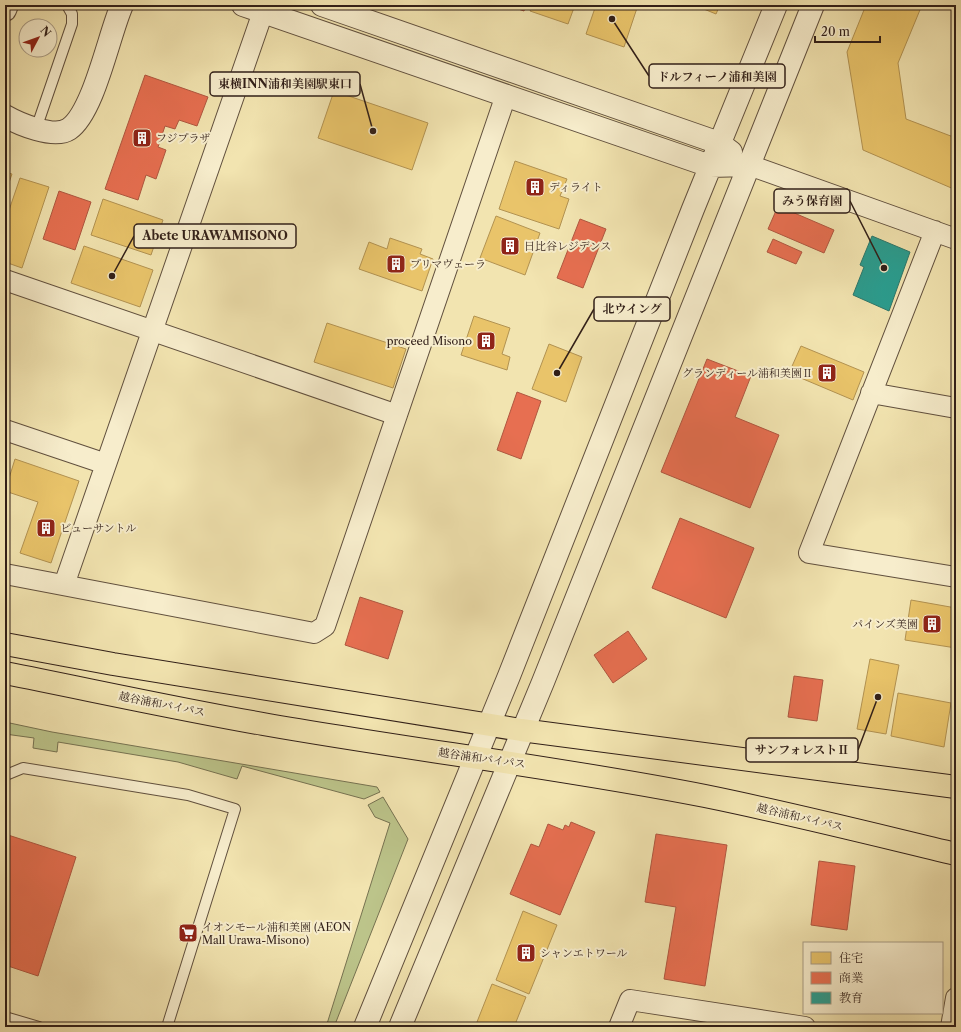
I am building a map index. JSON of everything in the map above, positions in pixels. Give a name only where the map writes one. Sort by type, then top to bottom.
[{"type":"highway","points":[[5,644],[128,666],[522,730],[956,788]]},
{"type":"highway","name":"越谷浦和バイパス","points":[[5,673],[262,724],[474,758],[557,769],[704,796],[802,817],[956,854]]},
{"type":"street","points":[[5,10],[7,5]]},
{"type":"street","points":[[5,116],[43,131],[59,132],[69,129],[79,118],[89,100],[122,5]]},
{"type":"street","points":[[243,5],[710,166],[749,165]]},
{"type":"street","points":[[322,5],[719,143],[749,165],[956,239]]},
{"type":"street","points":[[365,1027],[474,758],[509,676],[719,143],[776,5]]},
{"type":"street","points":[[400,1027],[508,763],[543,682],[813,5]]},
{"type":"street","points":[[64,585],[263,12]]},
{"type":"street","points":[[5,574],[314,633],[325,626],[506,95]]},
{"type":"street","points":[[935,231],[809,553],[956,577]]},
{"type":"street","points":[[5,280],[397,415]]},
{"type":"street","points":[[871,393],[956,408]]},
{"type":"street","points":[[5,430],[106,464]]},
{"type":"street","points":[[951,1027],[956,998]]},
{"type":"street","points":[[619,1027],[630,1000],[805,1027]]},
{"type":"lane","points":[[36,129],[72,24],[72,14],[67,5]]},
{"type":"lane","points":[[5,774],[6,775],[23,768],[188,795],[235,810],[167,1027]]},
{"type":"lane","points":[[5,1016],[39,1027]]},
{"type":"green space","points":[[5,722],[52,732],[377,787],[380,792],[364,799],[242,766],[237,779],[178,762],[58,742],[57,752],[33,748],[34,738],[5,734]]},
{"type":"green space","points":[[383,797],[408,839],[334,1027],[326,1027],[390,823],[375,817],[368,805]]},
{"type":"building: 住宅","points":[[533,5],[575,5],[568,24],[530,11]]},
{"type":"building: 住宅","points":[[596,5],[638,5],[624,47],[586,34]]},
{"type":"building: 住宅","points":[[694,5],[720,5],[716,14]]},
{"type":"building: 住宅","points":[[866,5],[922,5],[898,63],[906,119],[956,138],[956,190],[863,150],[847,52]]},
{"type":"building: 住宅","points":[[334,91],[428,123],[412,170],[318,138]]},
{"type":"building: 住宅","name":"ディライト","points":[[515,161],[567,179],[560,196],[569,199],[559,229],[499,209]]},
{"type":"building: 住宅","points":[[5,172],[12,174],[5,194]]},
{"type":"building: 住宅","points":[[20,178],[49,187],[22,268],[5,262],[5,222]]},
{"type":"building: 住宅","points":[[103,199],[163,220],[151,255],[91,235]]},
{"type":"building: 住宅","name":"日比谷レジデンス","points":[[496,216],[540,233],[525,275],[480,258]]},
{"type":"building: 住宅","name":"プリマヴェーラ","points":[[390,238],[422,249],[420,254],[433,259],[422,291],[359,269],[369,242],[387,249]]},
{"type":"building: 住宅","points":[[84,246],[153,270],[140,307],[71,283]]},
{"type":"building: 住宅","name":"proceed Misono","points":[[474,316],[510,328],[502,354],[510,357],[507,370],[461,355]]},
{"type":"building: 住宅","points":[[327,323],[406,349],[393,388],[314,362]]},
{"type":"building: 住宅","points":[[549,344],[582,357],[566,402],[532,389]]},
{"type":"building: 住宅","name":"グランディール浦和美園Ⅱ","points":[[801,346],[864,372],[853,400],[789,373]]},
{"type":"building: 住宅","name":"ビューサントル","points":[[15,459],[79,481],[51,563],[20,553],[38,502],[5,491]]},
{"type":"building: 住宅","name":"パインズ美園","points":[[911,600],[956,608],[956,648],[905,640]]},
{"type":"building: 住宅","points":[[870,659],[899,665],[886,734],[857,729]]},
{"type":"building: 住宅","points":[[898,693],[951,703],[944,747],[891,736]]},
{"type":"building: 住宅","name":"シャンエトワール","points":[[523,911],[557,925],[529,994],[496,980]]},
{"type":"building: 住宅","points":[[492,984],[526,997],[514,1027],[475,1027]]},
{"type":"building: 商業","points":[[506,5],[526,5],[524,11]]},
{"type":"building: 商業","name":"フジプラザ","points":[[145,75],[208,97],[197,126],[179,120],[175,129],[165,126],[158,147],[166,150],[156,179],[146,175],[138,200],[105,189]]},
{"type":"building: 商業","points":[[59,191],[91,202],[75,250],[43,239]]},
{"type":"building: 商業","points":[[778,206],[834,230],[824,253],[768,229]]},
{"type":"building: 商業","points":[[580,219],[606,229],[583,288],[557,278]]},
{"type":"building: 商業","points":[[773,239],[802,252],[796,264],[767,252]]},
{"type":"building: 商業","points":[[707,359],[751,376],[735,417],[779,435],[750,508],[661,472]]},
{"type":"building: 商業","points":[[517,392],[541,401],[521,459],[497,450]]},
{"type":"building: 商業","points":[[680,518],[754,548],[726,618],[652,588]]},
{"type":"building: 商業","points":[[360,597],[403,611],[388,659],[345,645]]},
{"type":"building: 商業","points":[[628,631],[647,659],[613,683],[594,655]]},
{"type":"building: 商業","points":[[794,676],[823,680],[817,721],[788,717]]},
{"type":"building: 商業","points":[[571,822],[595,832],[560,915],[510,894],[531,844],[539,847],[548,824],[563,830],[565,825],[569,827]]},
{"type":"building: 商業","points":[[5,834],[76,857],[38,976],[5,965]]},
{"type":"building: 商業","points":[[656,834],[727,845],[705,986],[664,979],[676,907],[645,902]]},
{"type":"building: 商業","points":[[819,861],[855,866],[847,930],[811,925]]},
{"type":"building: 教育","points":[[872,236],[910,252],[889,311],[853,295],[864,267],[860,265]]},
{"type":"place","name":"ドルフィーノ浦和美園","points":[[612,19]]},
{"type":"place","name":"東横INN浦和美園駅東口","points":[[373,131]]},
{"type":"place","name":"フジプラザ","points":[[142,138]]},
{"type":"place","name":"ディライト","points":[[535,187]]},
{"type":"place","name":"日比谷レジデンス","points":[[510,246]]},
{"type":"place","name":"プリマヴェーラ","points":[[396,264]]},
{"type":"place","name":"みう保育園","points":[[884,268]]},
{"type":"place","name":"Abete URAWAMISONO","points":[[112,276]]},
{"type":"place","name":"proceed Misono","points":[[486,341]]},
{"type":"place","name":"北ウイング","points":[[557,373]]},
{"type":"place","name":"グランディール浦和美園Ⅱ","points":[[827,373]]},
{"type":"place","name":"ビューサントル","points":[[46,528]]},
{"type":"place","name":"パインズ美園","points":[[932,624]]},
{"type":"place","name":"サンフォレストⅡ","points":[[878,697]]},
{"type":"place","name":"イオンモール浦和美園 (AEON Mall Urawa-Misono)","points":[[188,933]]},
{"type":"place","name":"シャンエトワール","points":[[526,953]]}]
